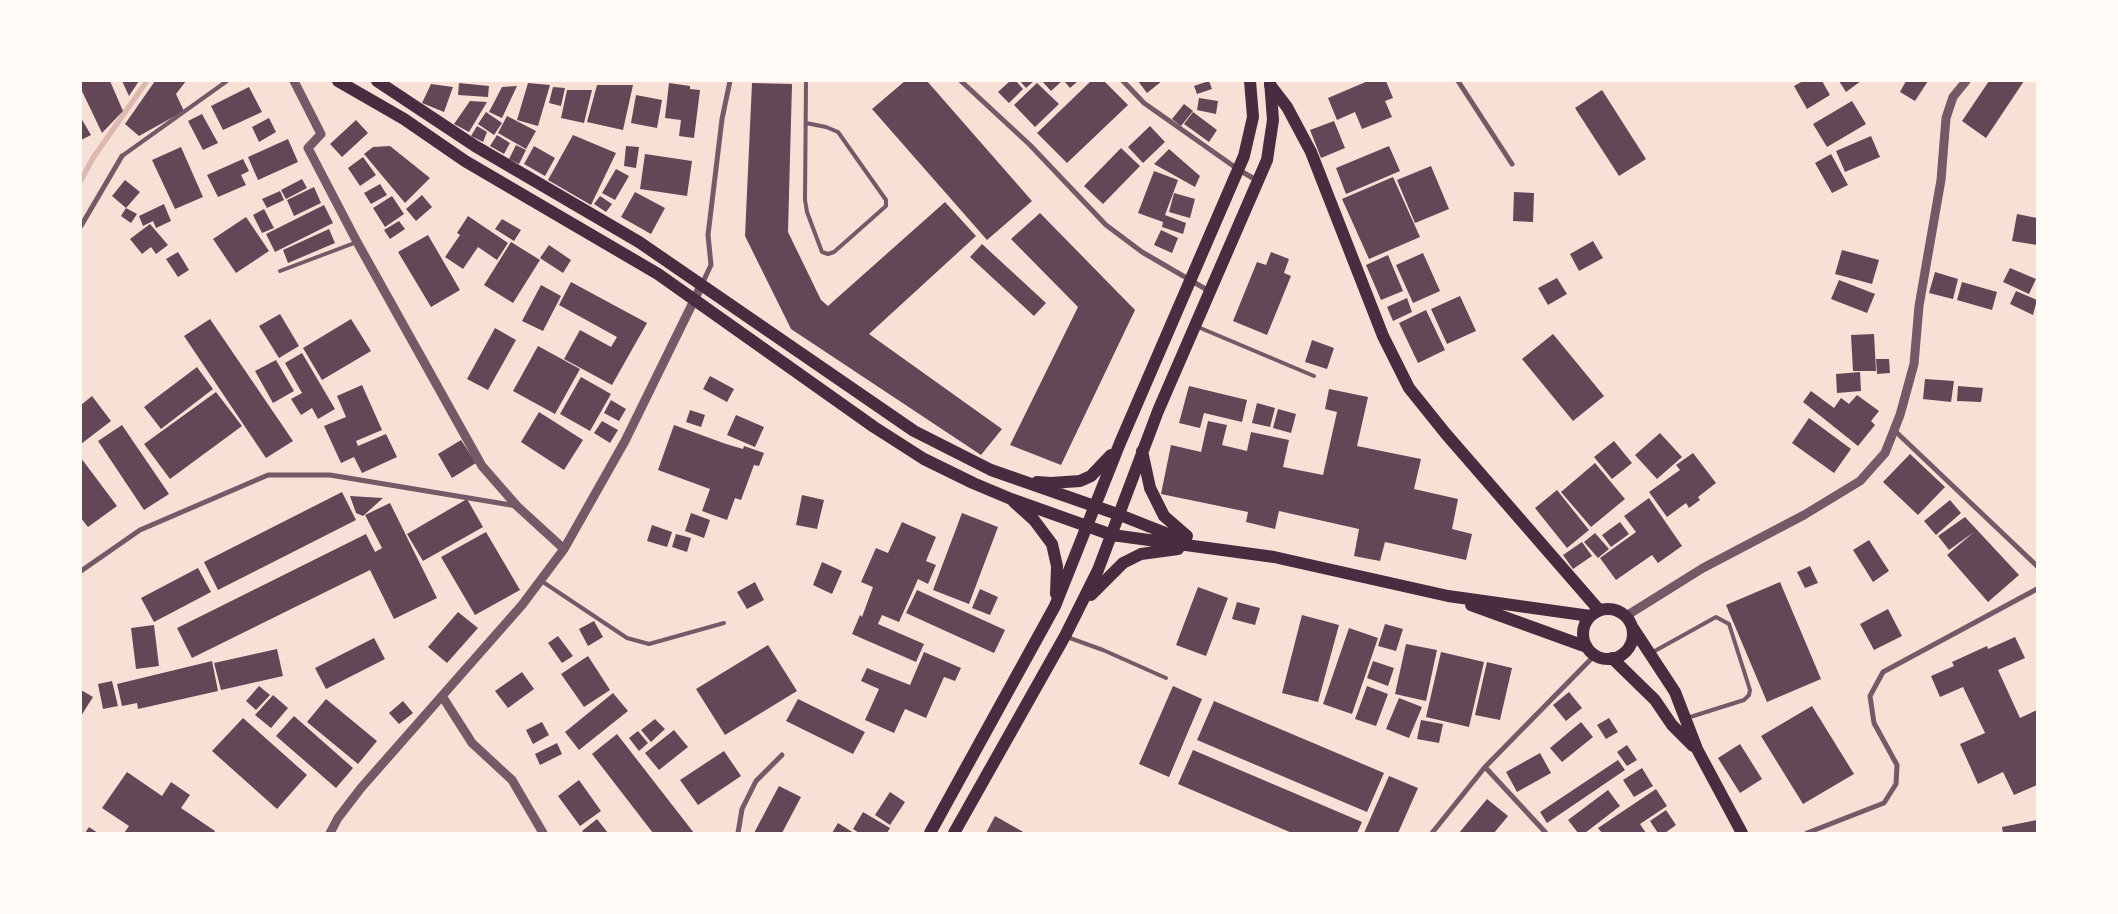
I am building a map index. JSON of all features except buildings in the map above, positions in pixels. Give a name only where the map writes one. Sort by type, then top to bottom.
[{"type":"main road","points":[[338,81],[354,84],[464,161],[658,274],[902,445],[948,471],[1010,499],[1112,535],[1274,557],[1448,596],[1595,613],[1609,609],[1618,610],[1626,616],[1675,692],[1697,749],[1742,833]]},
{"type":"main road","points":[[377,81],[475,146],[639,242],[702,284],[853,391],[914,431],[982,466],[1014,480],[1120,515],[1200,547]]},
{"type":"main road","points":[[930,833],[1055,606],[1120,442],[1239,170],[1249,141],[1253,116],[1250,81]]},
{"type":"main road","points":[[954,833],[1065,636],[1098,570],[1120,515],[1142,451],[1267,160],[1272,136],[1273,105],[1270,83]]},
{"type":"main road","points":[[1270,83],[1287,107],[1311,152],[1383,336],[1409,388],[1595,613]]},
{"type":"main road","points":[[1014,480],[1051,483],[1080,481],[1091,476],[1100,468],[1120,442]]},
{"type":"main road","points":[[1142,451],[1150,488],[1164,516],[1200,547]]},
{"type":"main road","points":[[1010,499],[1034,520],[1052,544],[1057,566],[1055,606]]},
{"type":"main road","points":[[1077,612],[1104,580],[1123,563],[1141,554],[1200,547]]},
{"type":"main road","points":[[1448,596],[1612,658],[1655,700],[1672,725],[1697,749]]},
{"type":"main road","points":[[1591,651],[1583,631],[1595,613]]},
{"type":"main road","points":[[1612,658],[1624,653],[1629,648],[1632,642],[1633,628]]},
{"type":"street","points":[[294,81],[321,134],[308,148],[357,242],[482,466],[518,506],[564,549]]},
{"type":"street","points":[[330,833],[338,818],[361,788],[522,605],[564,549],[625,441],[711,265],[708,236],[722,119],[730,81]]},
{"type":"street","points":[[961,81],[1030,145],[1106,225],[1142,252],[1211,291]]},
{"type":"street","points":[[1123,81],[1144,104],[1239,170],[1258,181]]},
{"type":"street","points":[[1458,81],[1512,164]]},
{"type":"street","points":[[1626,616],[1703,568],[1804,515],[1860,481],[1885,453],[1914,364],[1919,306],[1941,180],[1946,118],[1953,97],[1966,81]]},
{"type":"street","points":[[81,226],[105,182],[122,156]]},
{"type":"street","points":[[1894,430],[2037,566]]},
{"type":"street","points":[[81,571],[140,530],[268,476],[330,476],[518,506]]},
{"type":"street","points":[[1808,833],[1884,803],[1896,784],[1897,766],[1874,723],[1870,696],[1882,672],[2037,589]]},
{"type":"street","points":[[1432,833],[1485,767],[1591,651]]},
{"type":"street","points":[[442,696],[472,743],[512,780],[543,833]]},
{"type":"street","points":[[738,833],[742,809],[756,781],[782,755]]},
{"type":"street","points":[[1485,767],[1546,833]]},
{"type":"lane","points":[[122,156],[227,81]]},
{"type":"lane","points":[[806,81],[806,123],[807,212],[822,252],[828,254],[834,252],[886,206],[886,200],[838,132],[826,127],[806,123]]},
{"type":"lane","points":[[280,271],[357,242]]},
{"type":"lane","points":[[1196,326],[1314,376]]},
{"type":"lane","points":[[540,580],[627,638],[649,644],[724,623]]},
{"type":"lane","points":[[1651,653],[1716,617],[1728,624],[1750,690],[1749,695],[1744,700],[1685,719]]},
{"type":"lane","points":[[1065,636],[1166,678]]},
{"type":"waterway","points":[[81,180],[93,158],[147,81]]}]
